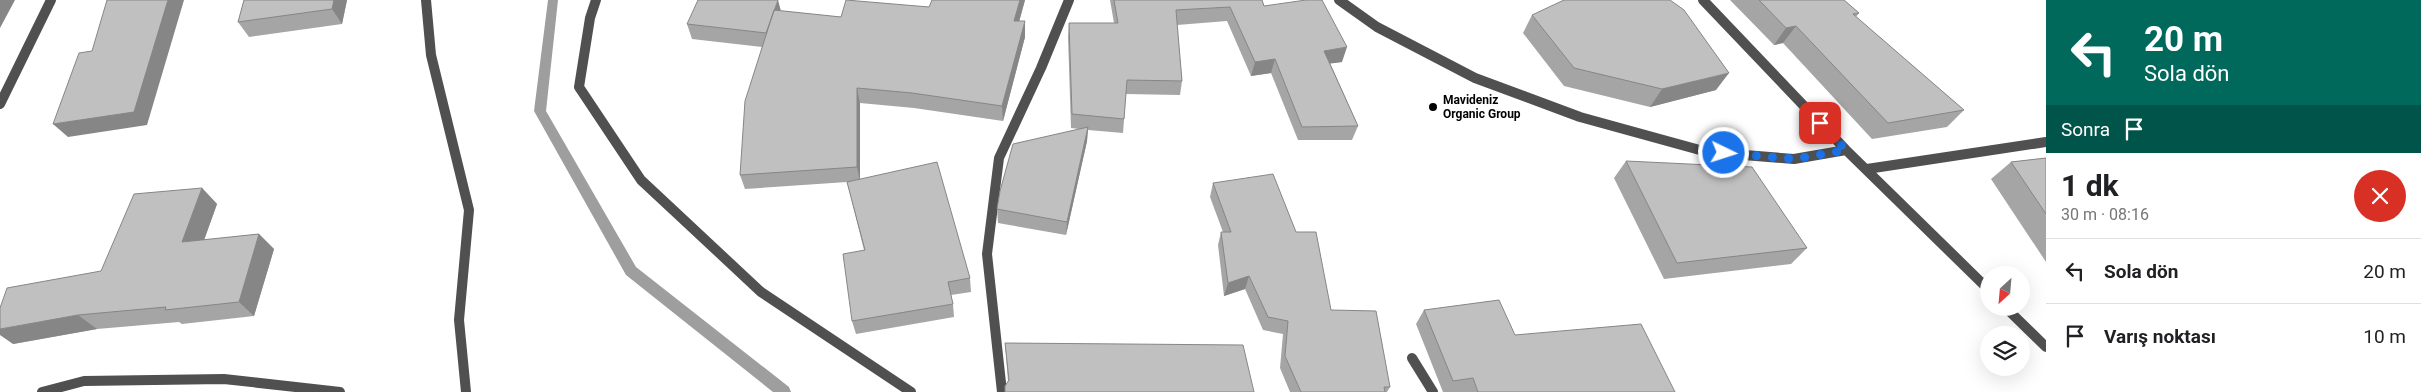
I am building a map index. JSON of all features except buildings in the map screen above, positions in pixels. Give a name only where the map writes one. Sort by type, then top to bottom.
[{"type":"street","points":[[0,104],[51,0]]},
{"type":"street","points":[[426,0],[431,55],[469,210],[459,320],[466,392]]},
{"type":"street","points":[[596,0],[590,18],[578,87],[641,180],[760,292],[911,392]]},
{"type":"street","points":[[1002,392],[987,254],[999,158],[1041,68],[1069,0]]},
{"type":"street","points":[[1339,0],[1376,27],[1476,78],[1580,117],[1706,152],[1794,159],[1846,150]]},
{"type":"street","points":[[1703,0],[1846,150],[1980,281]]},
{"type":"street","points":[[1867,169],[2046,142]]},
{"type":"street","points":[[2014,316],[2046,347]]},
{"type":"street","points":[[1412,358],[1433,392]]},
{"type":"street","points":[[42,392],[84,381],[215,379],[340,392]]},
{"type":"waterway","points":[[553,0],[540,111],[631,271],[784,392]]},
{"type":"place","name":"Mavideniz Organic Group","points":[[1433,107]]},
{"type":"route","points":[[1724,153],[1794,159],[1846,150],[1820,123]]}]
